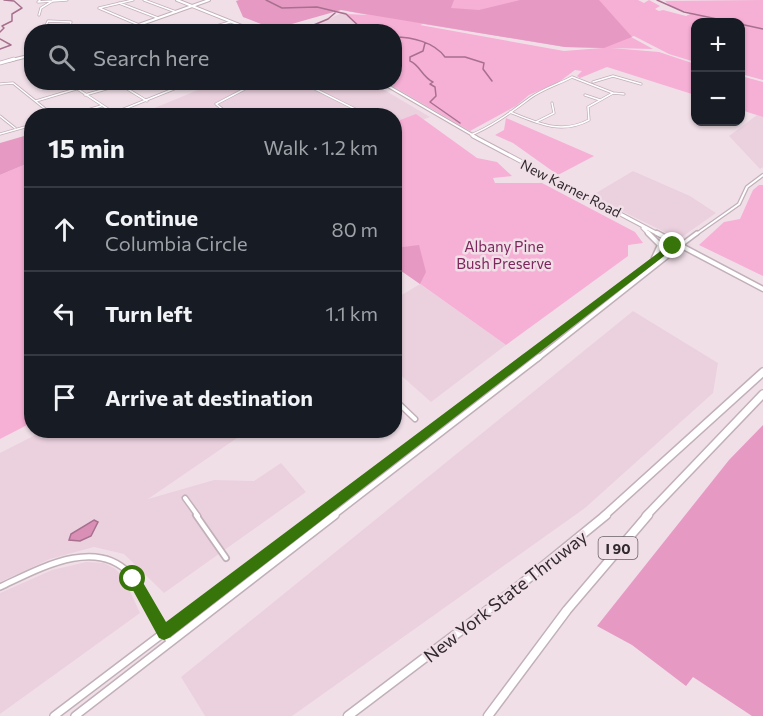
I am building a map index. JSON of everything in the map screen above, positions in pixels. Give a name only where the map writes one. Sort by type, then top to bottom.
[{"type":"highway","name":"New York State Thruway","points":[[348,716],[582,537],[680,452],[763,372]]},
{"type":"highway","name":"I 90","points":[[488,716],[555,626],[618,548],[666,494],[763,394]]},
{"type":"main road","points":[[177,0],[194,5],[235,24]]},
{"type":"main road","points":[[142,24],[209,0]]},
{"type":"main road","points":[[0,63],[24,57]]},
{"type":"main road","name":"New Karner Road","points":[[395,90],[471,135],[763,290]]},
{"type":"main road","points":[[626,217],[651,234],[660,245],[659,253],[642,270]]},
{"type":"main road","points":[[54,716],[673,246],[681,245]]},
{"type":"main road","points":[[75,716],[680,249],[681,245]]},
{"type":"street","points":[[40,0],[38,2],[50,3],[67,0]]},
{"type":"street","points":[[39,15],[41,8],[54,0]]},
{"type":"street","points":[[133,0],[99,8],[137,24]]},
{"type":"street","points":[[144,0],[176,12]]},
{"type":"street","points":[[119,3],[158,18]]},
{"type":"street","points":[[44,24],[48,21],[71,22],[71,24]]},
{"type":"street","points":[[222,24],[230,22]]},
{"type":"street","points":[[592,83],[613,76],[641,84]]},
{"type":"street","points":[[471,135],[490,128],[500,117],[535,94],[573,77],[613,93],[624,94]]},
{"type":"street","points":[[0,84],[11,82],[44,108]]},
{"type":"street","points":[[36,101],[73,90]]},
{"type":"street","points":[[78,90],[104,108]]},
{"type":"street","points":[[85,95],[103,90]]},
{"type":"street","points":[[129,90],[147,101]]},
{"type":"street","points":[[128,108],[172,90]]},
{"type":"street","points":[[221,108],[216,104],[243,90]]},
{"type":"street","points":[[317,90],[353,108]]},
{"type":"street","points":[[510,112],[563,129],[587,122],[590,117],[588,107],[613,93]]},
{"type":"street","points":[[585,95],[602,100]]},
{"type":"street","points":[[536,122],[553,114],[552,103]]},
{"type":"street","points":[[94,108],[100,106]]},
{"type":"street","points":[[0,117],[16,129]]},
{"type":"street","points":[[0,134],[24,127]]},
{"type":"street","points":[[563,129],[565,133]]},
{"type":"street","points":[[681,245],[739,204],[747,187],[763,175]]},
{"type":"street","points":[[402,407],[415,419]]},
{"type":"street","points":[[185,498],[226,558]]},
{"type":"street","points":[[0,587],[64,560],[82,557],[110,559],[123,565],[131,575],[170,643]]},
{"type":"shaded area","points":[[454,0],[451,8],[479,10],[520,0],[599,0],[632,37],[604,48],[565,47],[341,10],[292,24],[261,24],[243,17],[236,1]]},
{"type":"shaded area","points":[[344,12],[348,13],[358,24],[318,24]]},
{"type":"shaded area","points":[[198,90],[384,90],[430,117],[402,128],[402,108],[154,108]]},
{"type":"shaded area","points":[[757,115],[763,117],[763,167],[760,169],[729,136]]},
{"type":"shaded area","points":[[24,136],[24,165],[0,175],[0,143]]},
{"type":"shaded area","points":[[633,171],[690,196],[716,213],[679,239],[591,196]]},
{"type":"shaded area","points":[[419,245],[426,272],[420,284],[402,272],[402,247]]},
{"type":"shaded area","points":[[420,284],[506,345],[431,402],[402,376],[402,295]]},
{"type":"shaded area","points":[[633,311],[718,363],[713,393],[585,508],[292,716],[205,716],[181,677]]},
{"type":"shaded area","points":[[763,425],[763,716],[752,716],[693,677],[686,686],[632,645],[597,626],[729,460]]},
{"type":"shaded area","points":[[29,438],[237,438],[148,499],[214,480],[254,481],[281,463],[306,492],[164,593],[124,554],[94,547],[50,559],[0,582],[0,453]]},
{"type":"shaded area","points":[[94,520],[98,522],[91,536],[80,541],[69,540],[71,534]]},
{"type":"shaded area","points":[[86,562],[104,563],[123,576],[140,613],[0,714],[0,593],[52,570]]},
{"type":"green space","points":[[373,0],[638,0],[644,3],[649,0],[660,6],[655,9],[659,11],[686,16],[692,13],[671,7],[665,1],[763,0],[763,80],[745,75],[745,18],[691,18],[691,61],[669,54],[634,36],[631,37],[653,49],[611,48],[659,52],[691,63],[691,94],[607,67],[580,78],[577,76],[582,71],[575,70],[559,82],[529,95],[516,106],[470,131],[399,90],[402,90],[402,24],[356,24],[346,14],[368,15],[347,11]],"holes":[[[420,25],[565,47],[602,48],[564,51]]]},
{"type":"green space","points":[[745,77],[763,82],[763,117],[745,111]]},
{"type":"green space","name":"Albany Pine Bush Preserve","points":[[416,114],[477,158],[497,162],[512,176],[493,178],[495,183],[542,183],[635,232],[643,243],[628,245],[628,256],[506,345],[402,271],[402,119]]},
{"type":"green space","points":[[506,118],[594,156],[558,175],[513,143],[495,135],[504,130]]},
{"type":"green space","points":[[24,165],[24,427],[0,439],[0,175]]},
{"type":"green space","points":[[763,185],[763,276],[699,245],[724,222],[740,219],[753,190]]},
{"type":"waterway","points":[[0,32],[4,28],[2,26],[12,21],[12,14],[22,8],[14,1],[4,0]]},
{"type":"waterway","points":[[266,0],[282,8],[317,7],[346,14],[357,24]]},
{"type":"waterway","points":[[657,0],[684,12],[712,18]]},
{"type":"waterway","points":[[316,24],[335,13]]},
{"type":"waterway","points":[[745,25],[763,29]]},
{"type":"waterway","points":[[402,38],[429,44],[445,57],[465,57],[484,63],[483,69],[492,81]]},
{"type":"waterway","points":[[0,39],[11,45],[0,49]]},
{"type":"waterway","points":[[425,43],[423,51],[410,57],[410,61],[433,82],[430,84],[435,87],[436,96],[430,102],[460,123]]},
{"type":"route","points":[[133,579],[164,633],[673,246]]}]
